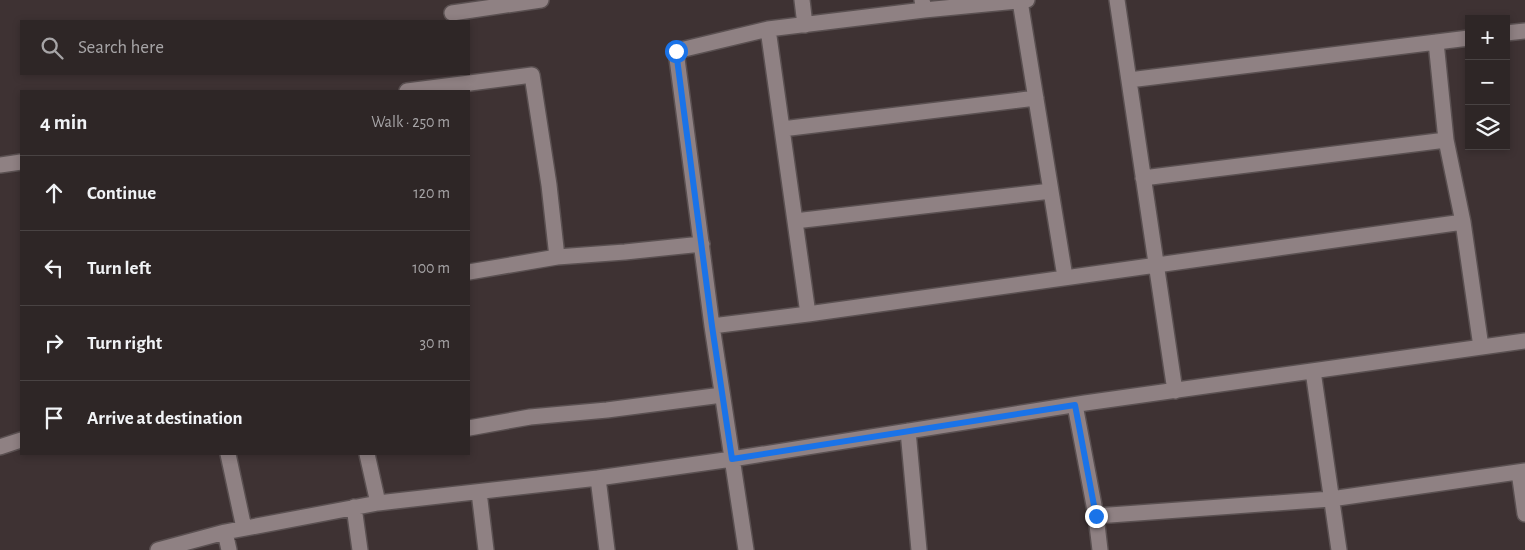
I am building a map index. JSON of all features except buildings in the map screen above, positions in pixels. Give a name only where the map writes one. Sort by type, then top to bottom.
[{"type":"street","points":[[452,13],[541,0]]},
{"type":"street","points":[[802,0],[805,25]]},
{"type":"street","points":[[746,550],[712,326],[676,51],[768,30],[923,5],[1024,0],[1036,98],[1065,277]]},
{"type":"street","points":[[1117,0],[1174,391]]},
{"type":"street","points":[[768,30],[808,314]]},
{"type":"street","points":[[1510,33],[1525,31]]},
{"type":"street","points":[[1129,80],[1465,38]]},
{"type":"street","points":[[1436,42],[1446,140],[1463,222],[1481,347]]},
{"type":"street","points":[[415,90],[532,75],[549,184],[557,257]]},
{"type":"street","points":[[782,129],[1036,98]]},
{"type":"street","points":[[1143,178],[1446,140]]},
{"type":"street","points":[[0,164],[20,162]]},
{"type":"street","points":[[795,221],[1051,191]]},
{"type":"street","points":[[712,326],[1463,222]]},
{"type":"street","points":[[470,272],[557,257],[702,244]]},
{"type":"street","points":[[158,550],[225,532],[378,503],[598,478],[1075,405],[1525,341]]},
{"type":"street","points":[[1313,371],[1338,550]]},
{"type":"street","points":[[470,428],[530,417],[722,396]]},
{"type":"street","points":[[1075,405],[1096,516],[1100,550]]},
{"type":"street","points":[[908,431],[919,550]]},
{"type":"street","points":[[0,447],[20,440]]},
{"type":"street","points":[[228,455],[244,528]]},
{"type":"street","points":[[367,455],[378,503]]},
{"type":"street","points":[[1096,516],[1331,499],[1522,471],[1525,514]]},
{"type":"street","points":[[598,478],[607,550]]},
{"type":"street","points":[[479,492],[486,550]]},
{"type":"street","points":[[354,507],[360,550]]},
{"type":"street","points":[[225,532],[229,550]]},
{"type":"route","points":[[676,51],[712,326],[732,459],[1075,405],[1096,516]]}]
